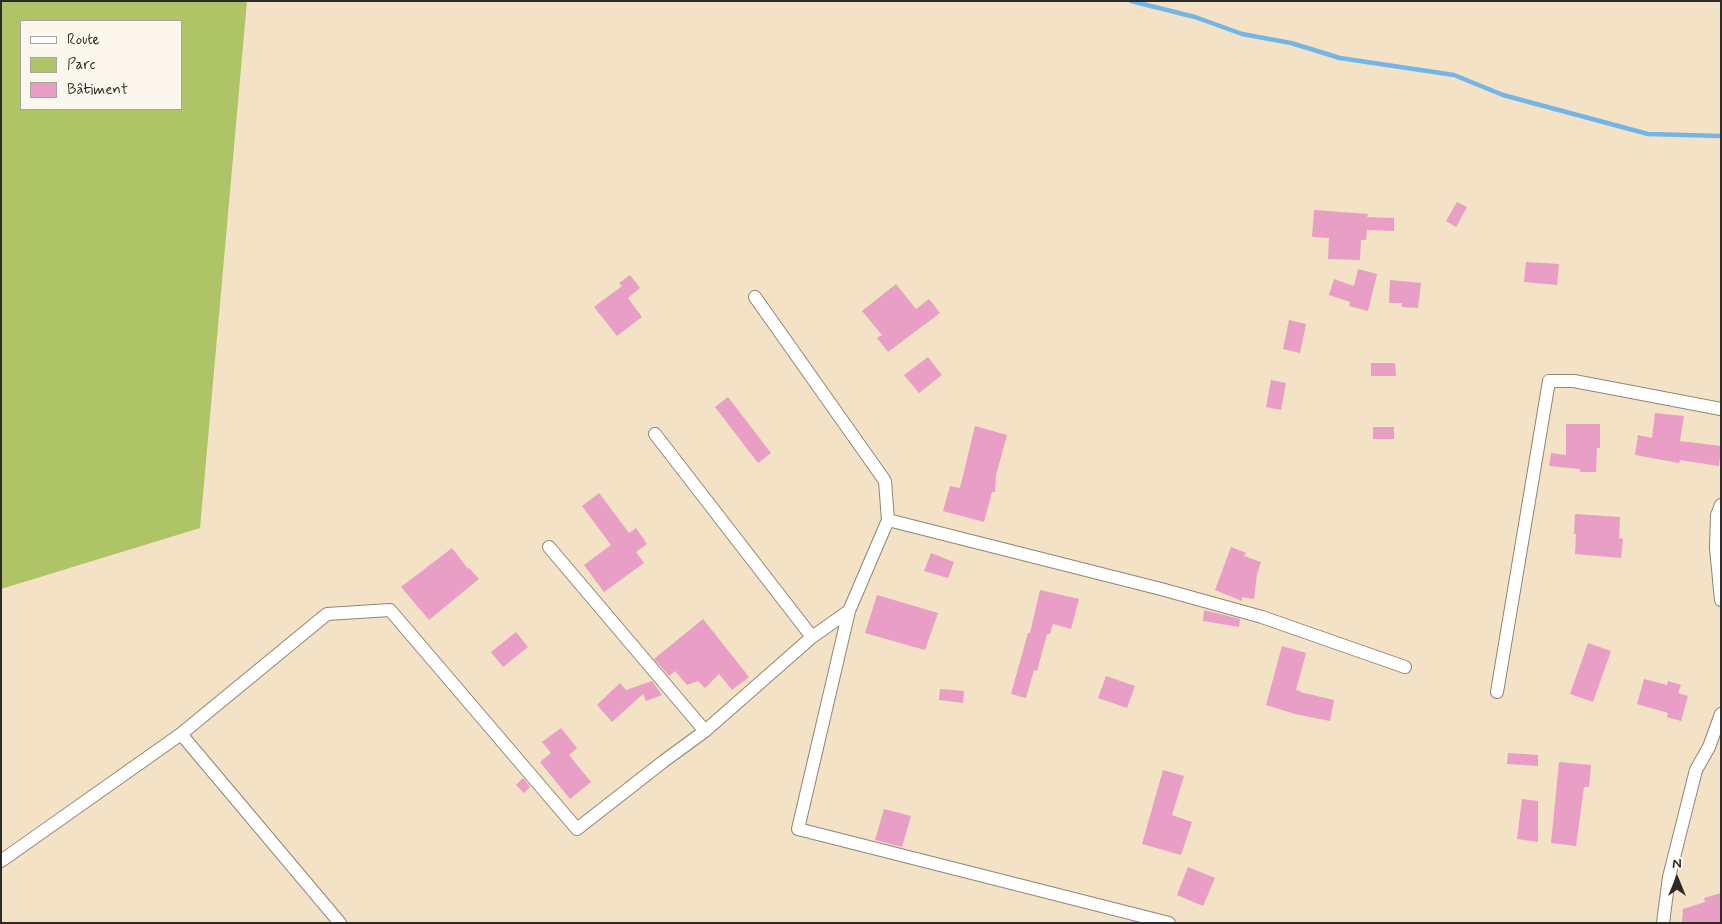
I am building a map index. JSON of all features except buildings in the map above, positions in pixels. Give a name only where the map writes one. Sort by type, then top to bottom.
[{"type":"street","points":[[755,297],[885,481],[888,520],[849,611],[798,829],[1169,923]]},
{"type":"street","points":[[1497,692],[1549,381],[1574,381],[1721,409]]},
{"type":"street","points":[[655,434],[812,637]]},
{"type":"street","points":[[1721,505],[1717,515],[1716,548],[1721,600]]},
{"type":"street","points":[[888,520],[1252,614],[1404,667]]},
{"type":"street","points":[[549,547],[705,731]]},
{"type":"street","points":[[2,861],[181,734],[327,614],[390,610],[577,829],[705,731],[812,637],[849,611]]},
{"type":"street","points":[[1663,923],[1669,877],[1696,770],[1709,747],[1721,714]]},
{"type":"street","points":[[181,734],[340,923]]},
{"type":"green space","points":[[1,1],[247,1],[200,528],[1,589]]},
{"type":"waterway","points":[[1131,1],[1195,17],[1242,34],[1291,43],[1340,58],[1454,75],[1503,95],[1648,134],[1721,136]]}]
